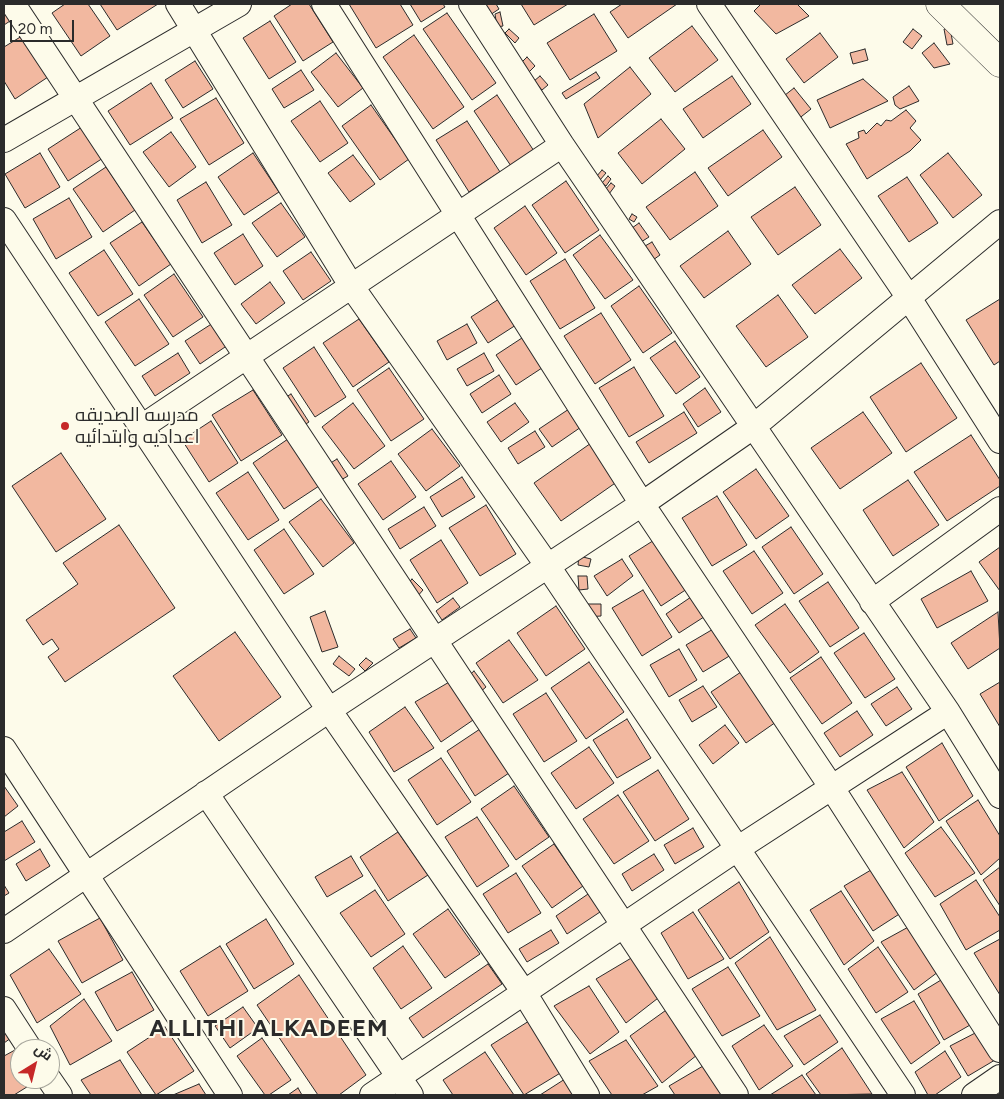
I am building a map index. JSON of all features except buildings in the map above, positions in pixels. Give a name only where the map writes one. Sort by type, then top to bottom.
[{"type":"main road","points":[[940,4],[1000,63]]},
{"type":"street","points":[[13,4],[249,357],[434,642],[625,925],[736,1095]]},
{"type":"street","points":[[178,4],[352,287],[547,565],[851,1021],[903,1095]]},
{"type":"street","points":[[4,140],[239,4]]},
{"type":"street","points":[[324,4],[642,504],[832,788],[1000,1050]]},
{"type":"street","points":[[471,4],[562,145],[948,712],[1000,796]]},
{"type":"street","points":[[709,4],[909,298],[1000,441]]},
{"type":"street","points":[[142,426],[249,357],[457,214],[562,145]]},
{"type":"street","points":[[4,220],[329,710],[524,994],[586,1095]]},
{"type":"street","points":[[4,931],[329,710],[642,504],[753,427],[1000,222]]},
{"type":"street","points":[[872,602],[1000,509]]},
{"type":"street","points":[[372,1095],[406,1087],[524,994],[737,848],[948,712]]},
{"type":"street","points":[[4,749],[88,874],[230,1095]]},
{"type":"street","points":[[206,793],[406,1087]]},
{"type":"street","points":[[4,1009],[24,1039]]},
{"type":"street","points":[[974,1095],[1000,1077]]},
{"type":"place","name":"مدرسه الصديقه اعداديه وابتدائيه","points":[[65,426]]},
{"type":"district","name":"ALLITHI ALKADEEM","points":[[269,1029]]}]
